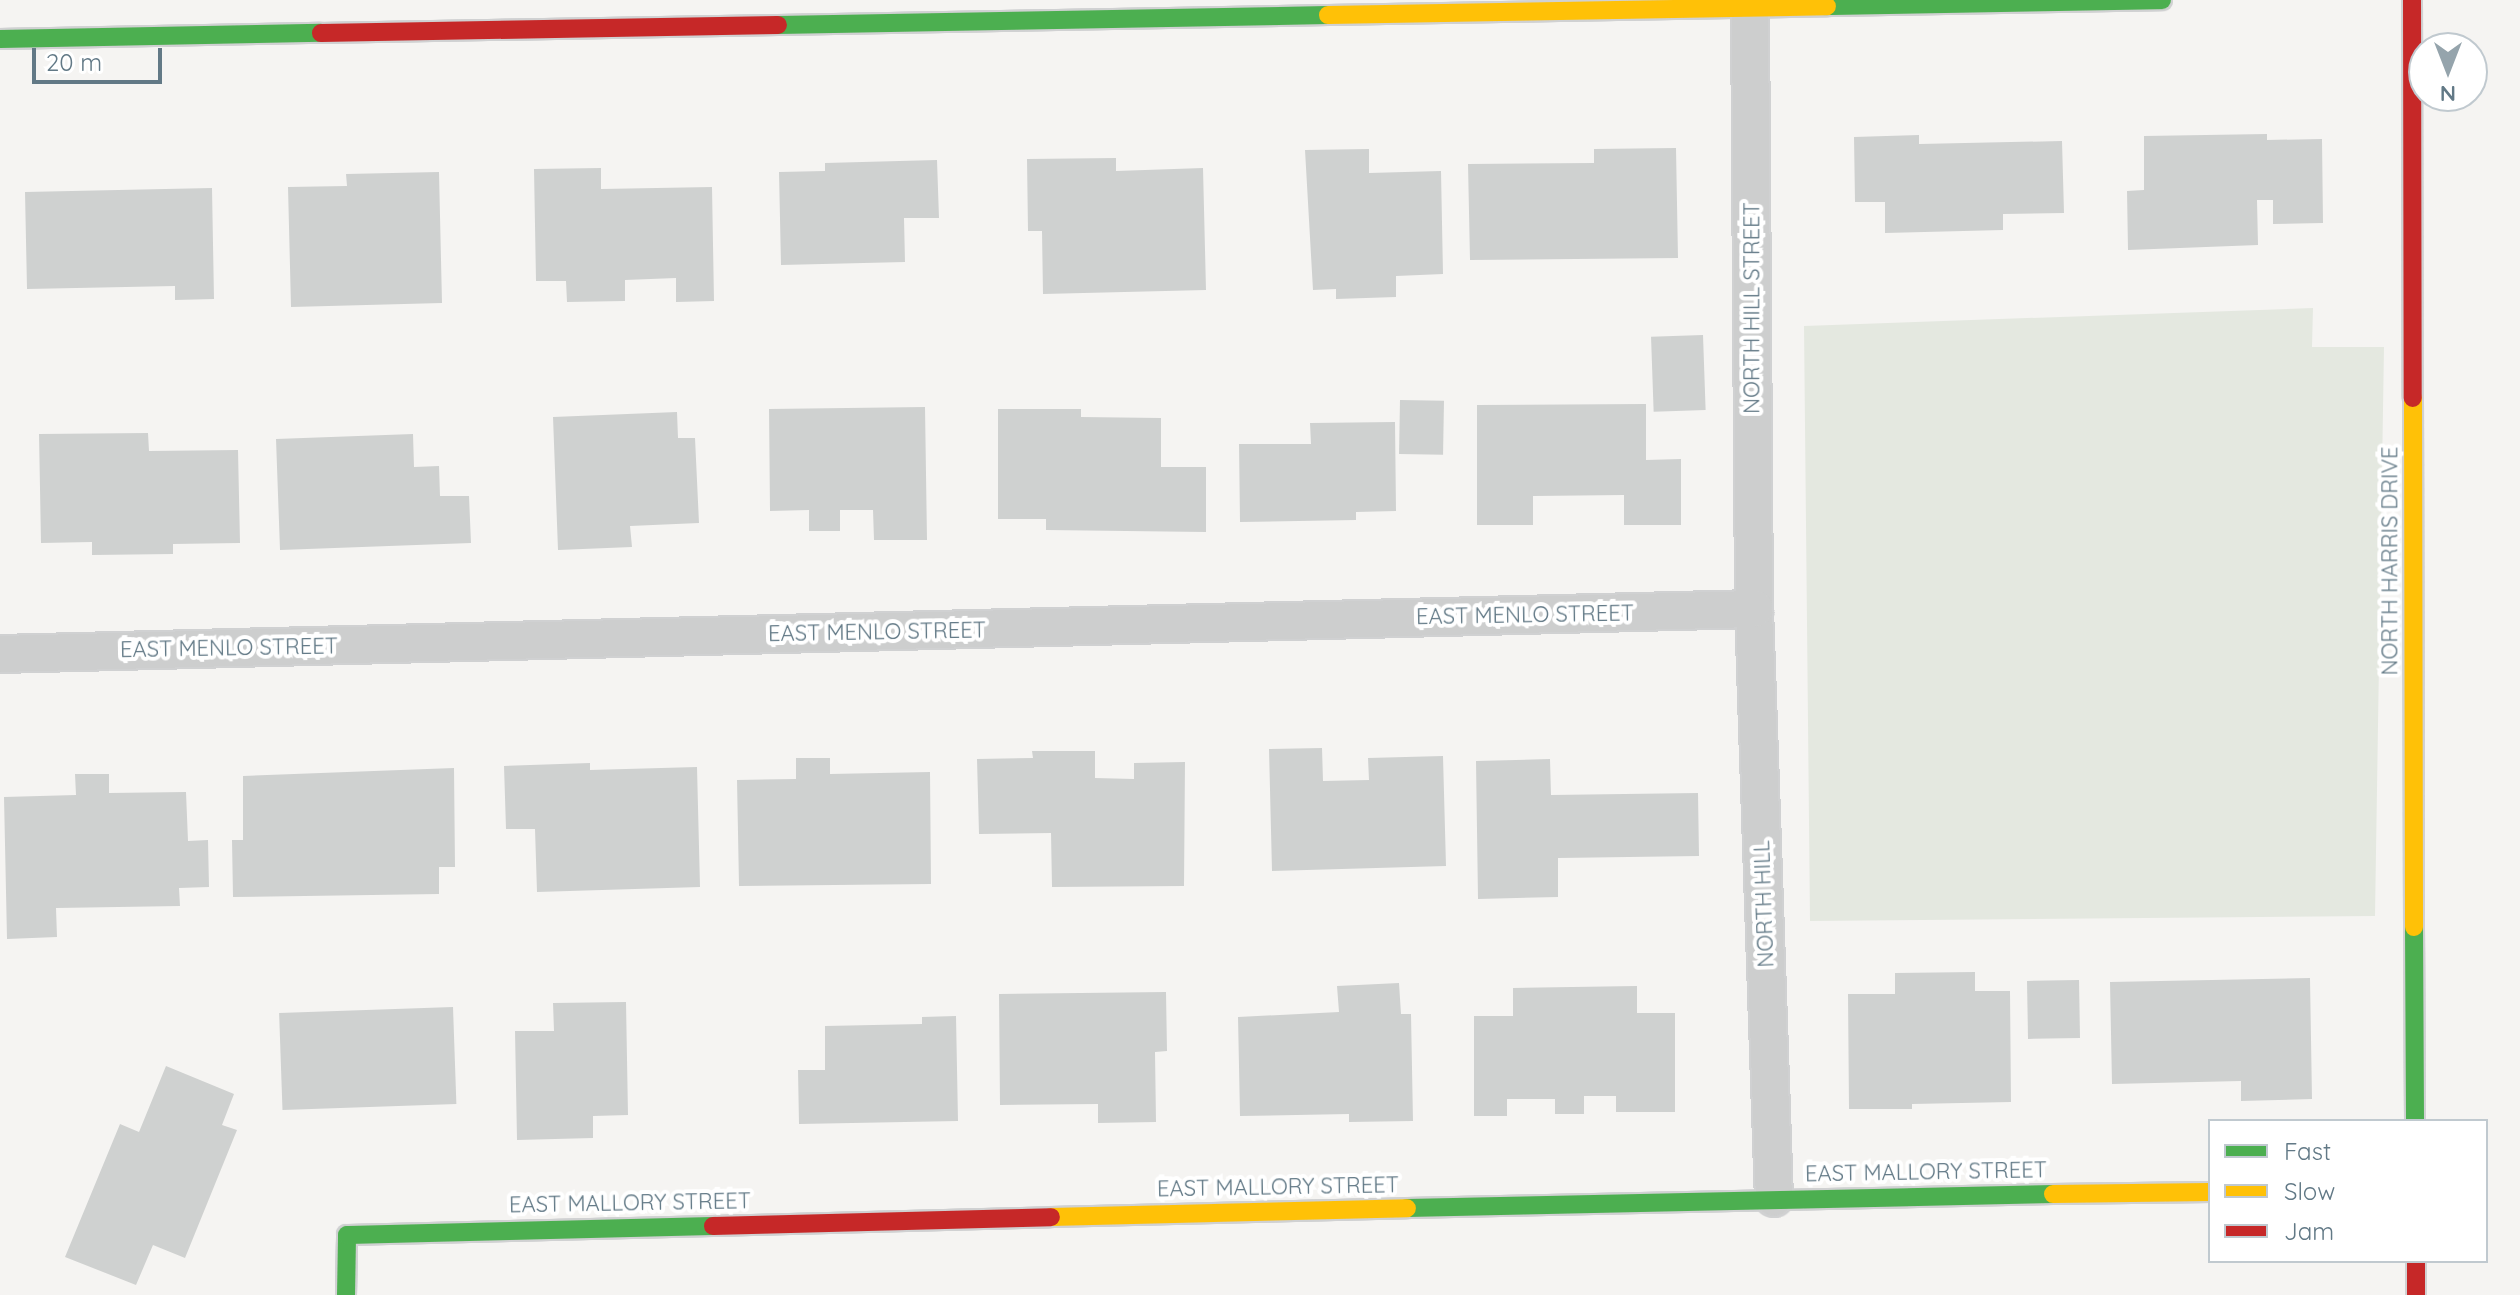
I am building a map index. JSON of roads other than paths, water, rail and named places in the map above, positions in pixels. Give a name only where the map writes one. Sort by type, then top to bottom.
[{"type":"street","points":[[0,39],[2162,0]]},
{"type":"street","name":"NORTH HARRIS DRIVE","points":[[2412,0],[2415,1119]]},
{"type":"street","name":"NORTH HILL STREET","points":[[1750,6],[1754,609]]},
{"type":"street","name":"EAST MENLO STREET","points":[[0,654],[1754,609]]},
{"type":"street","name":"NORTH HILL","points":[[1754,609],[1774,1198]]},
{"type":"street","name":"EAST MALLORY STREET","points":[[346,1295],[347,1235],[1774,1198],[2208,1192]]},
{"type":"street","points":[[2416,1263],[2416,1295]]}]
